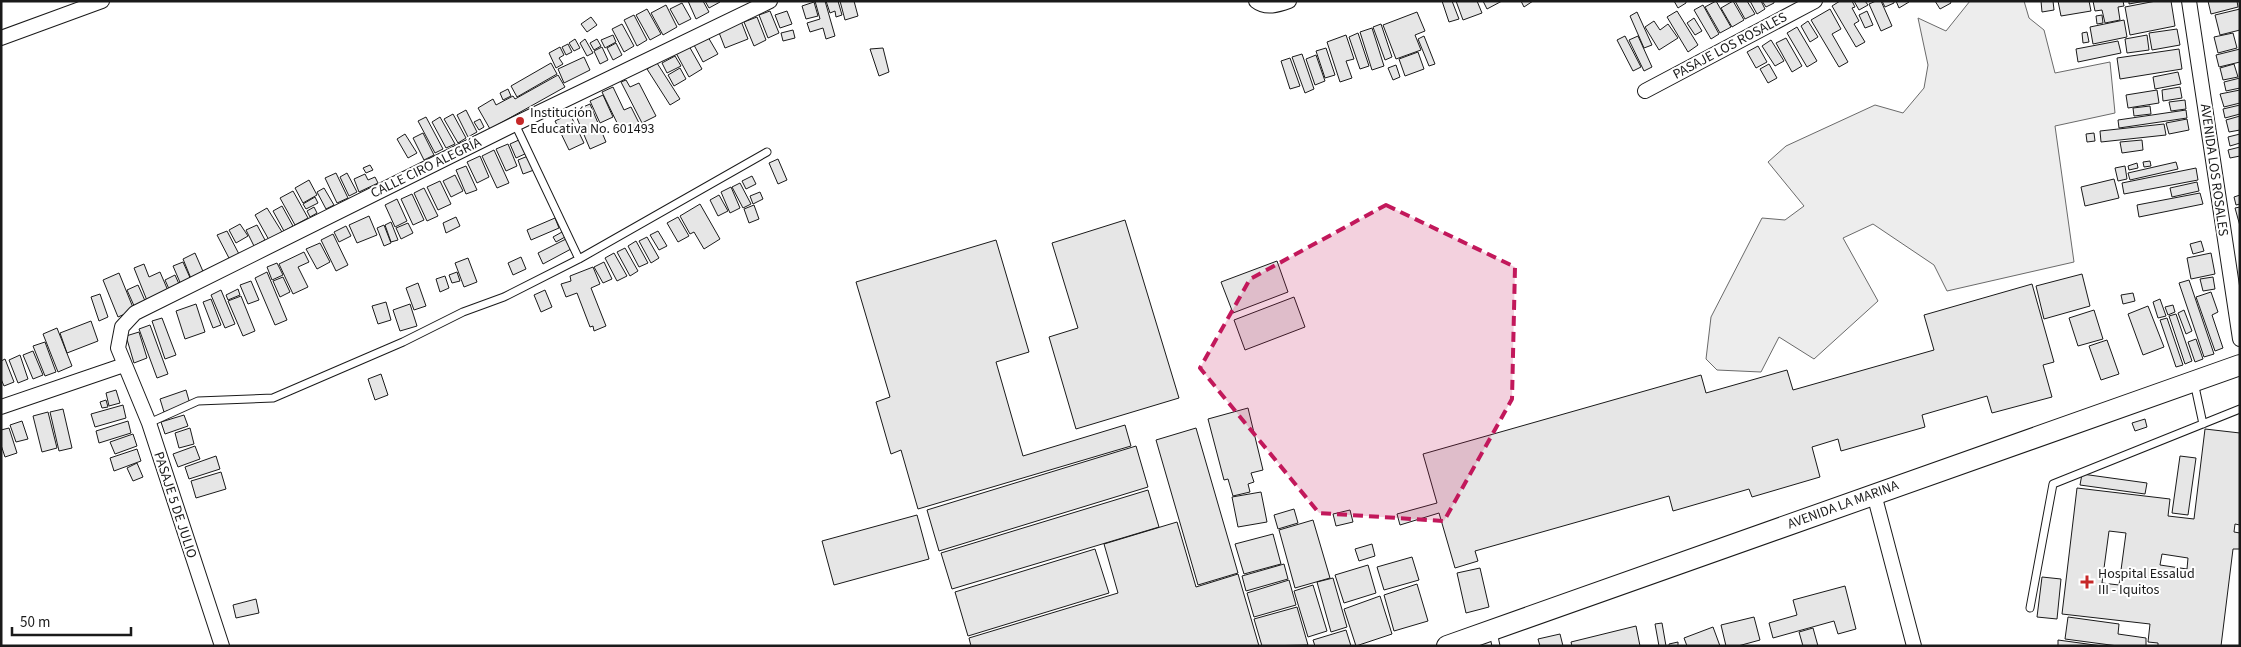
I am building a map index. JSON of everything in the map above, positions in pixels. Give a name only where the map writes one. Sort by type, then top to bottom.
[{"type":"main road","name":"AVENIDA LA MARINA","points":[[1446,646],[1494,638],[1874,494],[2240,364]]},
{"type":"street","points":[[1,38],[102,1]]},
{"type":"street","name":"CALLE CIRO ALEGRÍA","points":[[124,365],[118,348],[122,327],[135,313],[515,124],[770,1]]},
{"type":"street","points":[[1258,3],[1274,6],[1289,1]]},
{"type":"street","name":"PASAJE LOS ROSALES","points":[[1645,92],[1815,1]]},
{"type":"street","name":"AVENIDA LOS ROSALES","points":[[2189,1],[2236,290],[2240,339]]},
{"type":"street","points":[[1,407],[124,365]]},
{"type":"street","name":"PASAJE 5 DE JULIO","points":[[124,365],[149,423],[222,646]]},
{"type":"street","points":[[1874,494],[1914,646]]},
{"type":"lane","points":[[515,124],[579,259]]},
{"type":"lane","points":[[149,423],[198,401],[273,398],[403,342],[462,312],[504,297],[579,259],[766,152]]},
{"type":"lane","points":[[2194,381],[2203,424]]},
{"type":"lane","points":[[2030,608],[2053,484],[2240,409]]},
{"type":"highlighted area","points":[[1386,205],[1515,267],[1512,399],[1444,521],[1319,513],[1200,368],[1250,279]]},
{"type":"shaded area","points":[[1970,1],[2024,1],[2029,18],[2044,30],[2055,73],[2110,62],[2115,113],[2055,126],[2074,262],[1947,291],[1934,265],[1873,224],[1843,238],[1878,301],[1814,359],[1779,337],[1761,372],[1717,370],[1706,359],[1711,317],[1762,218],[1785,220],[1804,206],[1768,162],[1786,146],[1875,105],[1903,113],[1924,88],[1928,65],[1918,18],[1946,31]]},
{"type":"building","points":[[688,1],[703,1],[709,12],[696,19]]},
{"type":"building","points":[[705,1],[720,1],[720,2],[709,8]]},
{"type":"building","points":[[815,1],[825,1],[835,36],[826,39],[823,28],[810,32],[807,23],[820,19]]},
{"type":"building","points":[[826,1],[838,1],[842,15],[836,17],[835,11],[830,13]]},
{"type":"building","points":[[840,1],[854,1],[858,16],[845,20]]},
{"type":"building","points":[[1442,1],[1452,1],[1459,19],[1449,22]]},
{"type":"building","points":[[1456,1],[1477,1],[1482,13],[1463,20]]},
{"type":"building","points":[[1483,1],[1502,1],[1487,9]]},
{"type":"building","points":[[1521,1],[1533,1],[1524,7]]},
{"type":"building","points":[[1674,1],[1686,1],[1686,3],[1678,8]]},
{"type":"building","points":[[1716,1],[1731,27],[1720,33],[1705,7]]},
{"type":"building","points":[[1733,1],[1744,20],[1732,27],[1721,8]]},
{"type":"building","points":[[1735,1],[1747,1],[1755,14],[1745,19]]},
{"type":"building","points":[[1750,1],[1761,1],[1765,9],[1757,14]]},
{"type":"building","points":[[1762,1],[1774,1],[1774,3],[1766,7]]},
{"type":"building","points":[[1840,1],[1852,1],[1855,7],[1852,8],[1859,21],[1854,24],[1865,42],[1856,47],[1832,6]]},
{"type":"building","points":[[1854,1],[1865,1],[1868,5],[1859,10]]},
{"type":"building","points":[[1881,1],[1892,26],[1881,31],[1869,4]]},
{"type":"building","points":[[1882,1],[1894,1],[1894,3],[1885,7]]},
{"type":"building","points":[[1896,1],[1908,1],[1909,2],[1899,8]]},
{"type":"building","points":[[1935,1],[1950,1],[1951,3],[1940,9]]},
{"type":"building","points":[[2041,1],[2053,1],[2054,10],[2042,12]]},
{"type":"building","points":[[2058,1],[2089,1],[2091,11],[2061,16]]},
{"type":"building","points":[[2093,1],[2123,1],[2124,6],[2118,7],[2120,20],[2105,23],[2102,10],[2095,11]]},
{"type":"building","points":[[2129,1],[2145,1],[2129,4]]},
{"type":"building","points":[[2156,1],[2171,1],[2175,26],[2130,35],[2125,7]]},
{"type":"building","points":[[2208,1],[2237,1],[2238,7],[2211,14]]},
{"type":"building","points":[[814,2],[818,16],[806,19],[802,6]]},
{"type":"building","points":[[682,3],[691,19],[679,25],[670,9]]},
{"type":"building","points":[[666,5],[677,27],[663,35],[651,13]]},
{"type":"building","points":[[1703,5],[1719,34],[1711,39],[1694,10]]},
{"type":"building","points":[[647,9],[661,34],[650,40],[636,15]]},
{"type":"building","points":[[1830,9],[1841,29],[1832,34],[1848,62],[1839,67],[1811,20]]},
{"type":"building","points":[[2240,9],[2240,30],[2220,35],[2215,15]]},
{"type":"building","points":[[770,11],[779,33],[768,38],[759,15]]},
{"type":"building","points":[[787,11],[792,24],[780,28],[775,15]]},
{"type":"building","points":[[1677,11],[1698,45],[1688,52],[1667,17]]},
{"type":"building","points":[[1867,11],[1873,25],[1865,28],[1859,15]]},
{"type":"building","points":[[1417,12],[1425,31],[1415,35],[1421,50],[1396,59],[1383,25]]},
{"type":"building","points":[[1637,12],[1652,45],[1644,48],[1630,16]]},
{"type":"building","points":[[634,15],[647,40],[637,46],[624,20]]},
{"type":"building","points":[[2102,15],[2103,23],[2097,24],[2096,16]]},
{"type":"building","points":[[591,17],[597,25],[587,32],[581,24]]},
{"type":"building","points":[[757,17],[766,40],[754,46],[744,22]]},
{"type":"building","points":[[1694,18],[1702,31],[1695,35],[1687,23]]},
{"type":"building","points":[[2124,20],[2127,37],[2093,44],[2090,27]]},
{"type":"building","points":[[741,21],[748,39],[725,48],[718,30]]},
{"type":"building","points":[[1654,21],[1660,30],[1668,24],[1678,38],[1659,50],[1645,27]]},
{"type":"building","points":[[1808,21],[1818,37],[1810,42],[1801,26]]},
{"type":"building","points":[[622,24],[634,46],[624,52],[612,29]]},
{"type":"building","points":[[1381,24],[1392,57],[1385,60],[1373,27]]},
{"type":"building","points":[[1797,27],[1817,61],[1807,67],[1787,33]]},
{"type":"building","points":[[1372,28],[1384,66],[1372,70],[1360,32]]},
{"type":"building","points":[[2177,29],[2180,45],[2152,50],[2149,33]]},
{"type":"building","points":[[793,30],[795,38],[783,41],[781,33]]},
{"type":"building","points":[[2087,32],[2089,42],[2083,43],[2082,33]]},
{"type":"building","points":[[1358,33],[1369,66],[1360,69],[1349,37]]},
{"type":"building","points":[[2233,33],[2237,48],[2218,53],[2214,37]]},
{"type":"building","points":[[613,35],[616,42],[605,48],[601,40]]},
{"type":"building","points":[[1346,35],[1354,59],[1346,61],[1352,78],[1340,82],[1327,42]]},
{"type":"building","points":[[2147,35],[2149,50],[2127,53],[2125,39]]},
{"type":"building","points":[[1424,36],[1435,64],[1429,66],[1418,39]]},
{"type":"building","points":[[1625,36],[1641,67],[1633,71],[1617,40]]},
{"type":"building","points":[[1638,36],[1652,67],[1644,71],[1629,40]]},
{"type":"building","points":[[708,37],[718,54],[703,62],[694,45]]},
{"type":"building","points":[[1786,38],[1802,66],[1792,72],[1776,43]]},
{"type":"building","points":[[575,39],[580,48],[574,51],[569,43]]},
{"type":"building","points":[[585,39],[593,53],[587,56],[580,43]]},
{"type":"building","points":[[597,39],[601,46],[594,50],[590,43]]},
{"type":"building","points":[[1771,40],[1784,61],[1775,66],[1762,46]]},
{"type":"building","points":[[2118,41],[2121,53],[2078,62],[2076,49]]},
{"type":"building","points":[[616,43],[622,55],[613,60],[607,48]]},
{"type":"building","points":[[568,44],[572,52],[566,55],[562,47]]},
{"type":"building","points":[[689,46],[702,69],[689,77],[676,53]]},
{"type":"building","points":[[1758,46],[1767,62],[1756,68],[1747,52]]},
{"type":"building","points":[[560,47],[564,55],[559,58],[563,64],[556,68],[549,53]]},
{"type":"building","points":[[602,47],[608,60],[600,64],[594,51]]},
{"type":"building","points":[[883,48],[889,72],[879,76],[870,49]]},
{"type":"building","points":[[1326,48],[1335,75],[1325,78],[1316,51]]},
{"type":"building","points":[[2179,49],[2182,69],[2120,79],[2117,58]]},
{"type":"building","points":[[2240,49],[2240,62],[2219,67],[2216,55]]},
{"type":"building","points":[[1418,52],[1424,69],[1405,76],[1399,59]]},
{"type":"building","points":[[1302,54],[1314,89],[1305,93],[1292,57]]},
{"type":"building","points":[[1316,55],[1325,81],[1315,85],[1306,59]]},
{"type":"building","points":[[675,56],[681,66],[667,73],[662,63]]},
{"type":"building","points":[[584,57],[590,70],[564,83],[558,69]]},
{"type":"building","points":[[1290,58],[1300,86],[1290,89],[1281,61]]},
{"type":"building","points":[[551,63],[557,74],[517,97],[511,86]]},
{"type":"building","points":[[657,63],[680,99],[670,105],[647,69]]},
{"type":"building","points":[[1769,64],[1777,78],[1768,83],[1760,69]]},
{"type":"building","points":[[2234,64],[2238,77],[2223,80],[2220,68]]},
{"type":"building","points":[[1396,65],[1400,77],[1393,80],[1388,68]]},
{"type":"building","points":[[680,68],[686,79],[674,86],[668,75]]},
{"type":"building","points":[[2178,72],[2181,84],[2155,89],[2153,77]]},
{"type":"building","points":[[558,75],[565,87],[490,129],[478,108],[493,99],[496,105],[513,96],[515,99]]},
{"type":"building","points":[[2240,78],[2240,88],[2226,91],[2224,82]]},
{"type":"building","points":[[626,80],[630,87],[639,83],[656,116],[642,123],[621,82]]},
{"type":"building","points":[[613,87],[624,110],[631,107],[640,125],[622,133],[602,92]]},
{"type":"building","points":[[2180,87],[2182,98],[2163,101],[2162,90]]},
{"type":"building","points":[[508,89],[511,96],[503,100],[500,93]]},
{"type":"building","points":[[2157,90],[2159,103],[2128,108],[2126,95]]},
{"type":"building","points":[[2240,90],[2240,103],[2224,107],[2220,94]]},
{"type":"building","points":[[603,95],[613,117],[600,123],[590,101]]},
{"type":"building","points":[[2185,100],[2186,109],[2171,111],[2169,102]]},
{"type":"building","points":[[590,104],[606,142],[590,149],[574,111]]},
{"type":"building","points":[[2240,105],[2240,114],[2225,118],[2223,109]]},
{"type":"building","points":[[2150,106],[2151,114],[2134,116],[2133,108]]},
{"type":"building","points":[[466,110],[477,132],[468,137],[457,115]]},
{"type":"building","points":[[2186,110],[2187,118],[2119,128],[2118,120]]},
{"type":"building","points":[[453,114],[466,138],[458,143],[444,119]]},
{"type":"building","points":[[570,114],[584,143],[569,150],[555,121]]},
{"type":"building","points":[[2240,116],[2240,130],[2229,132],[2226,120]]},
{"type":"building","points":[[426,117],[443,149],[435,153],[418,121]]},
{"type":"building","points":[[440,117],[455,144],[446,148],[432,122]]},
{"type":"building","points":[[480,119],[484,127],[479,130],[474,122]]},
{"type":"building","points":[[2187,119],[2189,130],[2169,134],[2166,123]]},
{"type":"building","points":[[2164,124],[2166,135],[2101,142],[2100,131]]},
{"type":"building","points":[[423,133],[434,155],[424,160],[413,138]]},
{"type":"building","points":[[2094,133],[2095,141],[2087,142],[2086,134]]},
{"type":"building","points":[[405,134],[417,153],[408,158],[397,139]]},
{"type":"building","points":[[2240,134],[2240,143],[2230,146],[2228,137]]},
{"type":"building","points":[[521,139],[527,153],[516,158],[510,144]]},
{"type":"building","points":[[2142,140],[2143,150],[2122,153],[2120,142]]},
{"type":"building","points":[[508,144],[517,166],[506,171],[496,149]]},
{"type":"building","points":[[2240,147],[2240,156],[2230,158],[2228,150]]},
{"type":"building","points":[[494,150],[509,183],[497,188],[482,156]]},
{"type":"building","points":[[480,156],[489,177],[477,183],[467,162]]},
{"type":"building","points":[[528,156],[534,170],[523,174],[518,160]]},
{"type":"building","points":[[778,159],[787,180],[778,184],[769,163]]},
{"type":"building","points":[[2150,161],[2151,166],[2144,167],[2143,162]]},
{"type":"building","points":[[2176,162],[2178,169],[2130,180],[2128,173]]},
{"type":"building","points":[[2137,163],[2138,168],[2129,170],[2128,166]]},
{"type":"building","points":[[370,165],[373,170],[366,173],[363,168]]},
{"type":"building","points":[[466,166],[477,190],[466,194],[456,170]]},
{"type":"building","points":[[2125,166],[2127,179],[2118,181],[2115,168]]},
{"type":"building","points":[[2196,168],[2198,180],[2124,194],[2122,183]]},
{"type":"building","points":[[336,173],[348,198],[337,203],[325,178]]},
{"type":"building","points":[[347,173],[357,192],[349,196],[340,177]]},
{"type":"building","points":[[365,174],[368,180],[375,177],[378,183],[359,192],[354,179]]},
{"type":"building","points":[[455,175],[463,191],[451,197],[443,181]]},
{"type":"building","points":[[752,176],[756,184],[746,189],[742,181]]},
{"type":"building","points":[[2114,179],[2119,198],[2085,206],[2081,187]]},
{"type":"building","points":[[309,180],[317,195],[303,203],[295,188]]},
{"type":"building","points":[[440,181],[451,204],[438,210],[427,187]]},
{"type":"building","points":[[2197,182],[2199,191],[2172,197],[2170,188]]},
{"type":"building","points":[[740,183],[751,204],[743,208],[732,187]]},
{"type":"building","points":[[731,187],[740,208],[730,213],[721,192]]},
{"type":"building","points":[[324,188],[334,205],[326,209],[317,192]]},
{"type":"building","points":[[424,188],[438,216],[427,221],[414,193]]},
{"type":"building","points":[[293,191],[308,218],[295,225],[280,198]]},
{"type":"building","points":[[760,192],[763,199],[753,204],[750,196]]},
{"type":"building","points":[[2200,193],[2203,204],[2139,217],[2137,205]]},
{"type":"building","points":[[412,194],[424,220],[413,225],[401,199]]},
{"type":"building","points":[[719,195],[728,211],[718,216],[710,200]]},
{"type":"building","points":[[2240,195],[2240,204],[2236,205],[2234,197]]},
{"type":"building","points":[[315,197],[318,203],[306,209],[303,204]]},
{"type":"building","points":[[397,199],[407,221],[395,227],[385,205]]},
{"type":"building","points":[[700,204],[720,239],[704,249],[694,232],[690,234],[680,216]]},
{"type":"building","points":[[754,205],[759,219],[749,223],[744,209]]},
{"type":"building","points":[[282,206],[293,226],[284,231],[273,211]]},
{"type":"building","points":[[314,207],[317,213],[310,217],[307,211]]},
{"type":"building","points":[[2240,207],[2240,226],[2235,208]]},
{"type":"building","points":[[267,208],[282,232],[269,240],[255,215]]},
{"type":"building","points":[[369,216],[377,235],[357,243],[349,225]]},
{"type":"building","points":[[456,217],[460,226],[446,233],[443,223]]},
{"type":"building","points":[[678,217],[689,236],[678,242],[667,223]]},
{"type":"building","points":[[555,218],[559,228],[531,240],[527,230]]},
{"type":"building","points":[[1125,220],[1179,398],[1076,429],[1049,337],[1078,328],[1052,243]]},
{"type":"building","points":[[391,222],[398,240],[391,242],[385,225]]},
{"type":"building","points":[[408,223],[413,233],[401,239],[396,228]]},
{"type":"building","points":[[240,224],[248,236],[236,243],[229,230]]},
{"type":"building","points":[[257,225],[265,240],[254,246],[246,230]]},
{"type":"building","points":[[384,225],[391,243],[384,246],[377,228]]},
{"type":"building","points":[[346,226],[351,236],[339,242],[334,232]]},
{"type":"building","points":[[227,231],[240,256],[230,260],[217,235]]},
{"type":"building","points":[[658,231],[667,246],[659,250],[650,235]]},
{"type":"building","points":[[562,232],[565,237],[556,242],[553,237]]},
{"type":"building","points":[[333,234],[348,265],[336,271],[321,240]]},
{"type":"building","points":[[647,237],[659,258],[651,263],[639,241]]},
{"type":"building","points":[[566,239],[571,249],[543,264],[538,253]]},
{"type":"building","points":[[996,240],[1029,352],[996,362],[1023,456],[1125,425],[1131,446],[918,509],[901,450],[891,454],[876,402],[890,397],[856,282]]},
{"type":"building","points":[[636,241],[648,263],[639,267],[628,246]]},
{"type":"building","points":[[2201,241],[2204,251],[2193,254],[2190,244]]},
{"type":"building","points":[[320,243],[330,262],[317,269],[306,249]]},
{"type":"building","points":[[625,248],[638,271],[630,276],[617,252]]},
{"type":"building","points":[[304,252],[309,262],[298,267],[308,287],[293,294],[279,264]]},
{"type":"building","points":[[195,253],[205,276],[192,281],[183,259]]},
{"type":"building","points":[[614,253],[627,276],[617,281],[605,258]]},
{"type":"building","points":[[2211,253],[2215,274],[2191,279],[2187,258]]},
{"type":"building","points":[[521,257],[526,269],[513,275],[508,263]]},
{"type":"building","points":[[468,258],[477,282],[464,287],[455,263]]},
{"type":"building","points":[[1277,261],[1288,292],[1233,313],[1221,282]]},
{"type":"building","points":[[183,262],[192,282],[182,287],[173,266]]},
{"type":"building","points":[[604,262],[612,279],[603,283],[594,267]]},
{"type":"building","points":[[277,263],[283,275],[272,280],[267,267]]},
{"type":"building","points":[[144,264],[149,277],[160,272],[169,293],[148,303],[134,268]]},
{"type":"building","points":[[593,267],[600,284],[591,288],[606,326],[594,331],[593,326],[590,327],[577,293],[566,297],[561,284],[571,281],[570,276]]},
{"type":"building","points":[[267,272],[287,320],[275,325],[255,278]]},
{"type":"building","points":[[457,272],[460,281],[452,283],[449,275]]},
{"type":"building","points":[[119,273],[134,310],[118,317],[103,280]]},
{"type":"building","points":[[2082,274],[2090,306],[2044,319],[2036,286]]},
{"type":"building","points":[[175,275],[179,284],[169,289],[165,280]]},
{"type":"building","points":[[445,276],[449,288],[440,292],[436,279]]},
{"type":"building","points":[[283,277],[290,292],[280,297],[273,281]]},
{"type":"building","points":[[2213,277],[2215,289],[2203,291],[2200,279]]},
{"type":"building","points":[[2189,280],[2214,354],[2204,357],[2179,283]]},
{"type":"building","points":[[251,281],[259,300],[248,304],[240,285]]},
{"type":"building","points":[[418,283],[426,306],[414,310],[406,288]]},
{"type":"building","points":[[2032,284],[2054,362],[2043,365],[2052,397],[1992,413],[1987,396],[1922,415],[1925,427],[1841,451],[1838,439],[1812,447],[1820,477],[1752,497],[1749,489],[1673,511],[1669,496],[1475,551],[1478,561],[1455,568],[1439,513],[1400,525],[1397,514],[1437,503],[1423,454],[1701,375],[1706,393],[1787,370],[1793,390],[1934,350],[1924,315]]},
{"type":"building","points":[[138,285],[146,303],[135,308],[127,290]]},
{"type":"building","points":[[238,289],[240,295],[228,300],[226,295]]},
{"type":"building","points":[[221,290],[235,324],[225,328],[211,295]]},
{"type":"building","points":[[545,290],[552,307],[541,312],[534,295]]},
{"type":"building","points":[[2211,292],[2218,312],[2212,315],[2223,348],[2215,351],[2196,297]]},
{"type":"building","points":[[2133,293],[2135,301],[2123,304],[2121,295]]},
{"type":"building","points":[[100,294],[108,317],[99,321],[91,297]]},
{"type":"building","points":[[241,296],[255,331],[243,336],[228,301]]},
{"type":"building","points":[[1294,297],[1305,327],[1245,350],[1234,320]]},
{"type":"building","points":[[211,299],[221,325],[213,328],[203,302]]},
{"type":"building","points":[[2160,299],[2166,316],[2158,318],[2153,302]]},
{"type":"building","points":[[386,302],[391,320],[378,324],[372,306]]},
{"type":"building","points":[[196,304],[205,332],[185,339],[176,311]]},
{"type":"building","points":[[410,304],[417,326],[400,331],[393,310]]},
{"type":"building","points":[[2173,305],[2175,312],[2168,315],[2165,307]]},
{"type":"building","points":[[2148,306],[2164,347],[2143,355],[2128,314]]},
{"type":"building","points":[[2094,310],[2103,339],[2078,346],[2069,318]]},
{"type":"building","points":[[2184,310],[2192,331],[2186,334],[2178,313]]},
{"type":"building","points":[[2176,314],[2192,361],[2185,364],[2169,316]]},
{"type":"building","points":[[162,318],[176,355],[165,359],[152,321]]},
{"type":"building","points":[[2167,318],[2183,365],[2176,367],[2160,320]]},
{"type":"building","points":[[91,321],[98,341],[67,353],[60,333]]},
{"type":"building","points":[[150,325],[168,374],[157,378],[139,329]]},
{"type":"building","points":[[57,328],[72,366],[58,372],[43,334]]},
{"type":"building","points":[[139,332],[147,358],[134,363],[126,336]]},
{"type":"building","points":[[2196,339],[2203,359],[2195,362],[2188,342]]},
{"type":"building","points":[[2107,340],[2119,374],[2101,380],[2089,346]]},
{"type":"building","points":[[45,342],[56,372],[45,376],[33,346]]},
{"type":"building","points":[[33,351],[43,375],[33,379],[23,355]]},
{"type":"building","points":[[20,355],[28,379],[18,383],[9,360]]},
{"type":"building","points":[[5,359],[14,382],[4,386],[1,379],[1,361]]},
{"type":"building","points":[[381,374],[388,395],[375,400],[368,379]]},
{"type":"building","points":[[116,390],[120,403],[109,406],[106,393]]},
{"type":"building","points":[[186,390],[190,404],[164,412],[160,399]]},
{"type":"building","points":[[106,400],[108,407],[102,408],[100,402]]},
{"type":"building","points":[[123,405],[126,418],[95,427],[91,414]]},
{"type":"building","points":[[1248,408],[1263,470],[1251,473],[1254,482],[1248,484],[1250,492],[1233,496],[1228,479],[1224,480],[1208,419]]},
{"type":"building","points":[[63,409],[72,448],[59,451],[50,412]]},
{"type":"building","points":[[48,412],[57,448],[42,452],[33,416]]},
{"type":"building","points":[[184,415],[188,426],[165,434],[161,422]]},
{"type":"building","points":[[2145,419],[2147,427],[2135,431],[2132,423]]},
{"type":"building","points":[[22,421],[28,439],[16,442],[10,425]]},
{"type":"building","points":[[128,421],[131,433],[99,443],[96,431]]},
{"type":"building","points":[[9,428],[17,453],[5,457],[1,445],[1,430]]},
{"type":"building","points":[[190,428],[194,444],[179,448],[175,433]]},
{"type":"building","points":[[1196,428],[1238,573],[1198,585],[1156,440]]},
{"type":"building","points":[[2205,429],[2240,433],[2240,525],[2235,524],[2234,532],[2240,533],[2240,549],[2233,549],[2221,646],[2158,646],[2158,643],[2148,642],[2150,624],[2062,614],[2077,488],[2170,499],[2168,516],[2194,519]],"holes":[[[2109,531],[2126,533],[2119,585],[2102,583]],[[2162,554],[2188,558],[2187,569],[2160,565]]]},
{"type":"building","points":[[133,434],[137,446],[115,454],[110,442]]},
{"type":"building","points":[[195,446],[200,459],[178,467],[173,454]]},
{"type":"building","points":[[1136,446],[1148,487],[939,551],[927,510]]},
{"type":"building","points":[[137,449],[141,461],[114,471],[110,458]]},
{"type":"building","points":[[216,456],[220,469],[189,479],[185,467]]},
{"type":"building","points":[[2180,456],[2196,458],[2188,515],[2172,513]]},
{"type":"building","points":[[137,463],[143,477],[133,481],[127,468]]},
{"type":"building","points":[[221,472],[226,489],[196,498],[191,481]]},
{"type":"building","points":[[2082,474],[2147,483],[2145,494],[2080,485]]},
{"type":"building","points":[[1148,490],[1159,527],[952,589],[941,553]]},
{"type":"building","points":[[1261,492],[1267,522],[1238,527],[1232,497]]},
{"type":"building","points":[[1294,509],[1298,523],[1278,529],[1274,515]]},
{"type":"building","points":[[1350,510],[1353,522],[1336,526],[1333,514]]},
{"type":"building","points":[[917,515],[929,559],[834,585],[822,541]]},
{"type":"building","points":[[1313,520],[1330,578],[1295,588],[1279,530]]},
{"type":"building","points":[[1177,522],[1196,587],[1238,574],[1259,646],[971,646],[969,638],[1118,593],[1104,544]]},
{"type":"building","points":[[1273,534],[1281,564],[1244,574],[1235,544]]},
{"type":"building","points":[[1372,544],[1375,556],[1359,561],[1355,549]]},
{"type":"building","points":[[1095,549],[1109,593],[968,636],[955,592]]},
{"type":"building","points":[[1412,557],[1419,580],[1384,590],[1377,567]]},
{"type":"building","points":[[1284,564],[1288,579],[1246,591],[1242,576]]},
{"type":"building","points":[[1368,565],[1376,593],[1344,603],[1335,575]]},
{"type":"building","points":[[1480,568],[1489,607],[1466,613],[1457,573]]},
{"type":"building","points":[[2042,577],[2061,579],[2057,619],[2037,617]]},
{"type":"building","points":[[1333,578],[1347,627],[1331,632],[1317,582]]},
{"type":"building","points":[[1289,580],[1296,605],[1254,617],[1247,593]]},
{"type":"building","points":[[1417,584],[1428,621],[1394,631],[1384,595]]},
{"type":"building","points":[[1313,585],[1327,631],[1308,637],[1294,591]]},
{"type":"building","points":[[1845,586],[1856,629],[1838,634],[1834,621],[1773,638],[1769,623],[1797,615],[1793,600]]},
{"type":"building","points":[[1380,596],[1392,634],[1356,646],[1344,609]]},
{"type":"building","points":[[256,599],[259,613],[236,618],[233,605]]},
{"type":"building","points":[[1297,607],[1308,645],[1262,646],[1254,619]]},
{"type":"building","points":[[1754,617],[1760,640],[1738,646],[1726,646],[1721,625]]},
{"type":"building","points":[[2068,617],[2119,624],[2118,634],[2146,638],[2146,646],[2118,646],[2065,639]]},
{"type":"building","points":[[1662,623],[1666,646],[1659,646],[1655,624]]},
{"type":"building","points":[[1636,626],[1640,646],[1572,646],[1571,642]]},
{"type":"building","points":[[1713,627],[1720,646],[1687,646],[1684,638]]},
{"type":"building","points":[[1813,628],[1818,646],[1803,646],[1799,632]]},
{"type":"building","points":[[1346,630],[1351,646],[1315,646],[1313,640]]},
{"type":"building","points":[[1560,634],[1563,646],[1540,646],[1538,639]]},
{"type":"building","points":[[2058,640],[2102,646],[2058,646]]},
{"type":"building","points":[[1678,642],[1678,646],[1669,646],[1669,644]]},
{"type":"place","name":"Institución Educativa No. 601493","points":[[520,121]]},
{"type":"place","name":"Hospital Essalud III - Iquitos","points":[[2087,582]]}]
